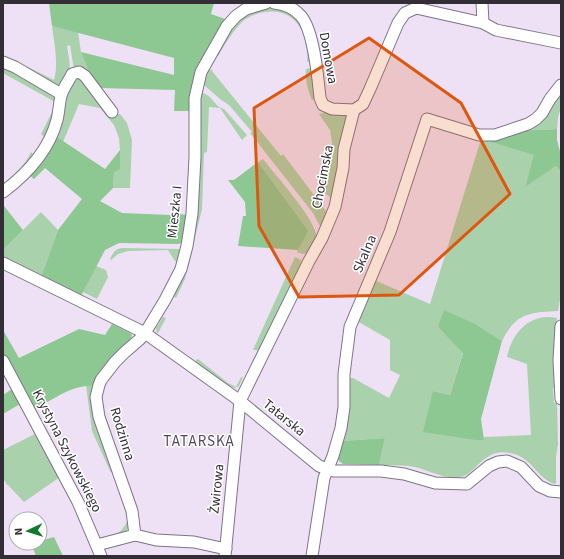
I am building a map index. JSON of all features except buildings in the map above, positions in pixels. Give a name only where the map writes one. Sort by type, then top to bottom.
[{"type":"street","name":"Mieszka I","points":[[145,333],[165,300],[180,269],[187,246],[194,187],[195,98],[201,72],[227,26],[236,16],[246,9],[266,3]]},
{"type":"street","name":"Domowa","points":[[274,3],[283,4],[293,9],[302,16],[307,26],[311,39],[320,98],[323,105],[332,109],[354,110]]},
{"type":"street","points":[[482,3],[483,23]]},
{"type":"street","name":"Chocimska","points":[[240,401],[309,261],[322,238],[335,207],[343,168],[344,149],[348,126],[354,110],[362,104],[370,89],[398,23],[405,13],[414,6]]},
{"type":"street","points":[[414,6],[483,23],[496,30],[561,42]]},
{"type":"street","points":[[3,62],[15,67],[61,94]]},
{"type":"street","points":[[3,192],[18,181],[37,160],[50,138],[57,121],[61,94],[72,74],[79,72],[85,76],[112,112]]},
{"type":"street","name":"Skalna","points":[[312,556],[324,478],[328,470],[341,428],[344,408],[344,374],[350,328],[390,232],[427,119],[479,135],[495,135],[528,124],[536,119],[542,113],[550,99],[561,85]]},
{"type":"street","name":"Tatarska","points":[[3,263],[145,333],[240,401],[319,466],[328,470],[381,471],[404,474],[435,483],[460,485],[467,484],[489,466],[498,462],[507,461],[521,467],[539,486],[550,491],[561,492]]},
{"type":"street","points":[[561,326],[559,360],[561,400]]},
{"type":"street","name":"Rodzinna","points":[[135,535],[132,511],[102,428],[96,397],[101,380],[115,362],[145,333]]},
{"type":"street","name":"Krystyna Szykowskiego","points":[[3,361],[78,502],[101,556]]},
{"type":"street","name":"Żwirowa","points":[[225,553],[240,401]]},
{"type":"street","points":[[96,545],[135,535],[156,540],[194,542],[225,553]]},
{"type":"highlighted area","points":[[369,38],[461,103],[510,194],[399,295],[299,297],[259,226],[254,108]]},
{"type":"green space","points":[[49,3],[214,3],[211,14],[225,19],[198,65],[193,88],[193,111],[174,111],[175,90],[100,88],[90,75],[81,52],[174,75],[174,58],[52,26]]},
{"type":"green space","points":[[269,5],[287,9],[305,27],[311,61],[307,62],[306,43],[299,25],[285,14],[276,12],[259,13],[245,19],[226,42],[218,56],[213,54],[224,37],[250,9]]},
{"type":"green space","points":[[52,26],[78,32],[81,52],[90,75],[74,70],[70,45],[67,46],[70,67],[61,87],[40,79],[26,66],[54,80],[56,60]]},
{"type":"green space","points":[[3,65],[56,95],[58,104],[45,138],[41,134],[53,110],[55,102],[3,73]]},
{"type":"green space","points":[[312,68],[318,97],[312,100],[307,85],[306,69]]},
{"type":"green space","points":[[205,69],[213,70],[212,71],[281,156],[283,154],[329,215],[323,227],[320,226],[313,213],[250,133],[252,132],[229,105],[204,85],[203,80]]},
{"type":"green space","points":[[77,75],[111,115],[120,114],[127,123],[132,140],[130,188],[113,188],[114,172],[120,150],[119,138],[114,125],[100,108],[79,104],[63,142],[54,135],[66,92]]},
{"type":"green space","points":[[561,89],[561,108],[558,117],[557,129],[516,131]]},
{"type":"green space","points":[[200,93],[207,95],[218,106],[224,109],[247,135],[242,140],[220,108],[209,107],[207,152],[204,153],[202,209],[185,279],[176,298],[173,296],[182,276]]},
{"type":"green space","points":[[332,111],[348,114],[332,199],[321,189],[333,148],[330,130],[319,114]]},
{"type":"green space","points":[[557,129],[557,140],[561,155],[561,172],[556,166],[525,187],[534,155],[481,139],[516,131]]},
{"type":"green space","points":[[54,135],[105,169],[120,150],[120,169],[114,172],[113,188],[100,201],[122,213],[171,215],[172,213],[187,215],[183,242],[179,244],[119,243],[105,250],[81,296],[41,277],[58,230],[82,199],[45,168],[34,179],[29,175]]},
{"type":"green space","points":[[481,139],[535,155],[525,186],[556,166],[561,172],[561,293],[558,311],[539,312],[524,316],[512,325],[502,341],[477,325],[438,327],[463,352],[450,395],[433,391],[484,440],[484,437],[531,435],[527,364],[507,357],[509,348],[518,333],[531,321],[538,318],[557,318],[554,346],[556,388],[553,388],[554,403],[557,403],[558,444],[556,457],[556,483],[554,484],[542,476],[523,458],[510,453],[501,452],[493,454],[487,457],[466,475],[460,477],[447,477],[415,467],[379,465],[385,438],[342,441],[348,378],[353,378],[389,398],[400,375],[390,370],[390,340],[357,321],[374,280],[430,304]]},
{"type":"green space","points":[[31,152],[33,154],[30,162],[3,187],[3,184],[19,170]]},
{"type":"green space","points":[[263,159],[310,220],[317,238],[310,252],[303,254],[297,252],[307,231],[258,162]]},
{"type":"green space","points":[[258,162],[308,231],[298,250],[238,246],[243,216],[246,216],[245,202],[228,180],[234,180]]},
{"type":"green space","points":[[4,206],[23,230],[3,250],[3,207]]},
{"type":"green space","points":[[41,212],[58,230],[41,277],[3,257],[3,250]]},
{"type":"green space","points":[[122,248],[179,249],[180,251],[177,267],[164,292],[177,262],[168,250],[128,251],[118,254],[111,260],[110,259],[114,252]]},
{"type":"green space","points":[[295,257],[301,260],[301,263],[261,350],[253,350]]},
{"type":"green space","points":[[96,266],[106,270],[108,277],[97,299],[83,292]]},
{"type":"green space","points":[[444,310],[477,325],[502,341],[481,419],[484,440],[423,432],[433,391],[450,395],[463,353],[438,327]]},
{"type":"green space","points":[[163,317],[166,318],[157,333],[156,328]]},
{"type":"green space","points":[[112,324],[132,335],[130,341],[114,356],[101,372],[95,386],[87,386],[70,390],[33,411],[3,356],[3,330],[19,358],[79,329],[105,335]]},
{"type":"green space","points":[[198,359],[228,383],[236,387],[241,377],[243,377],[239,386],[235,388],[225,384],[196,363],[195,361]]},
{"type":"green space","points":[[86,385],[95,386],[94,409],[100,439],[111,473],[92,431]]},
{"type":"green space","points":[[12,389],[20,404],[3,414],[3,395]]},
{"type":"green space","points":[[37,433],[60,477],[24,502],[7,485],[3,478],[3,450]]},
{"type":"green space","points":[[385,438],[379,465],[343,464],[339,461],[338,456],[342,441]]},
{"type":"green space","points":[[71,477],[101,540],[111,537],[119,532],[125,525],[129,516],[128,528],[122,535],[100,541],[70,479]]},
{"type":"green space","points":[[54,537],[63,556],[36,556],[34,551],[48,551],[48,539]]},
{"type":"district","name":"TATARSKA","points":[[199,441]]}]
